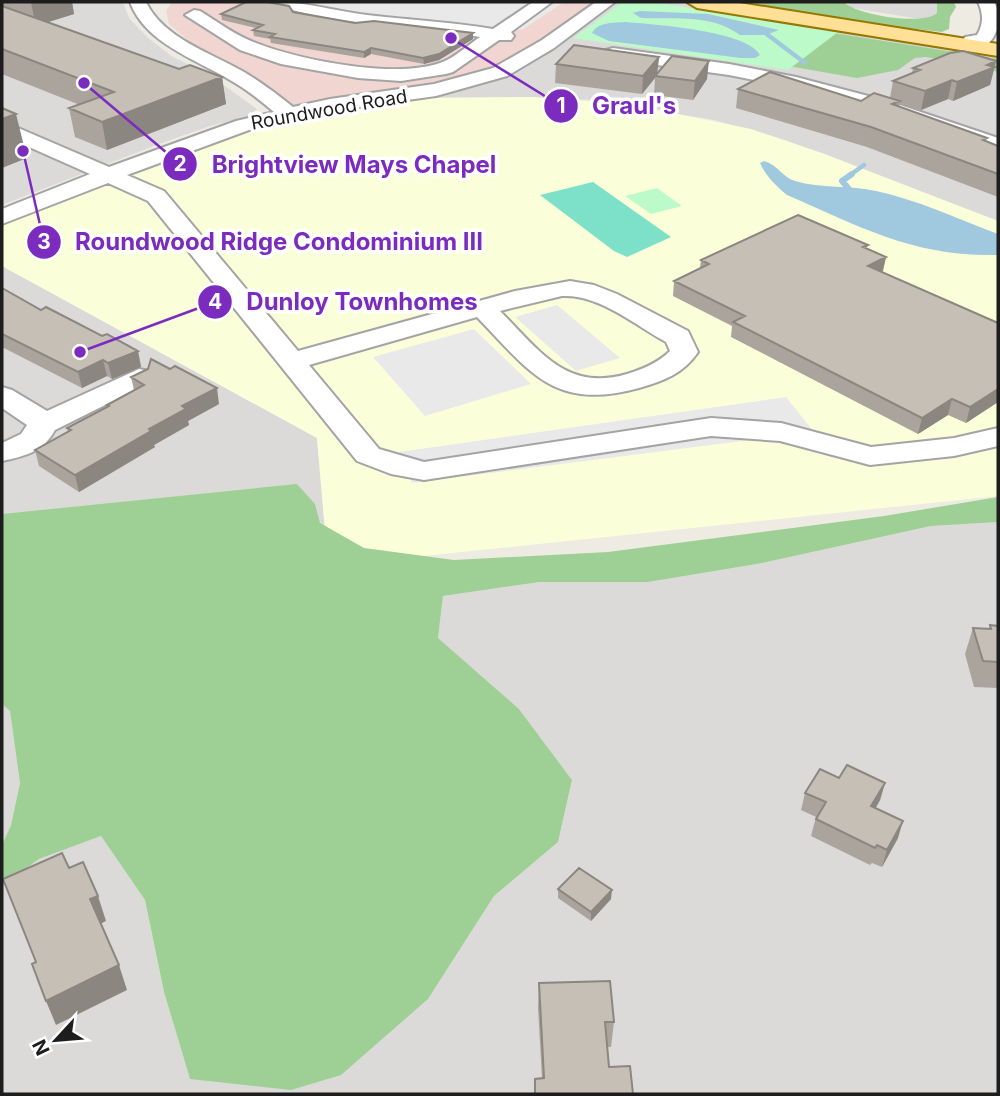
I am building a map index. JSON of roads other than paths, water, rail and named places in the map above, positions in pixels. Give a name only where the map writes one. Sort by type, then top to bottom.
[{"type":"main road","points":[[698,2],[970,26],[998,50]]},
{"type":"street","points":[[138,2],[143,15],[163,25],[288,113]]},
{"type":"street","points":[[283,2],[313,11],[368,20],[422,23],[548,44],[555,50],[574,49]]},
{"type":"street","points":[[163,25],[202,20],[246,46],[281,58],[388,75],[420,74],[446,68],[544,2]]},
{"type":"street","name":"Roundwood Road","points":[[2,217],[209,135],[288,113],[462,84],[500,72],[548,44],[607,2]]},
{"type":"street","points":[[970,26],[983,39],[988,33],[993,20],[986,2]]},
{"type":"street","points":[[597,52],[768,76],[883,106],[998,145]]},
{"type":"street","points":[[2,127],[156,196],[368,455],[402,467],[424,471],[711,427],[781,432],[870,456],[954,447],[998,437]]},
{"type":"street","points":[[293,361],[483,308],[554,290],[583,290],[598,296],[678,337],[684,352],[671,368],[626,383],[591,388],[571,384],[539,363],[483,308]]},
{"type":"street","points":[[42,425],[139,377]]},
{"type":"street","points":[[2,396],[38,418],[42,425],[40,434],[32,442],[2,452]]},
{"type":"water","points":[[633,13],[708,14],[779,30],[766,35],[740,35],[729,28],[706,21],[641,18]]},
{"type":"water","points":[[625,22],[719,35],[738,40],[752,47],[760,55],[755,58],[741,58],[609,41],[592,33],[602,25]]},
{"type":"water","points":[[764,161],[795,181],[866,189],[892,195],[998,234],[998,255],[940,251],[864,229],[787,195],[765,172],[760,163]]},
{"type":"waterway","points":[[760,29],[805,63]]},
{"type":"waterway","points":[[850,175],[864,165]]},
{"type":"waterway","points":[[852,174],[842,181],[853,194]]},
{"type":"place","name":"Graul's","points":[[451,38]]},
{"type":"place","name":"Brightview Mays Chapel","points":[[84,83]]},
{"type":"place","name":"Roundwood Ridge Condominium III","points":[[23,151]]},
{"type":"place","name":"Dunloy Townhomes","points":[[80,352]]}]
